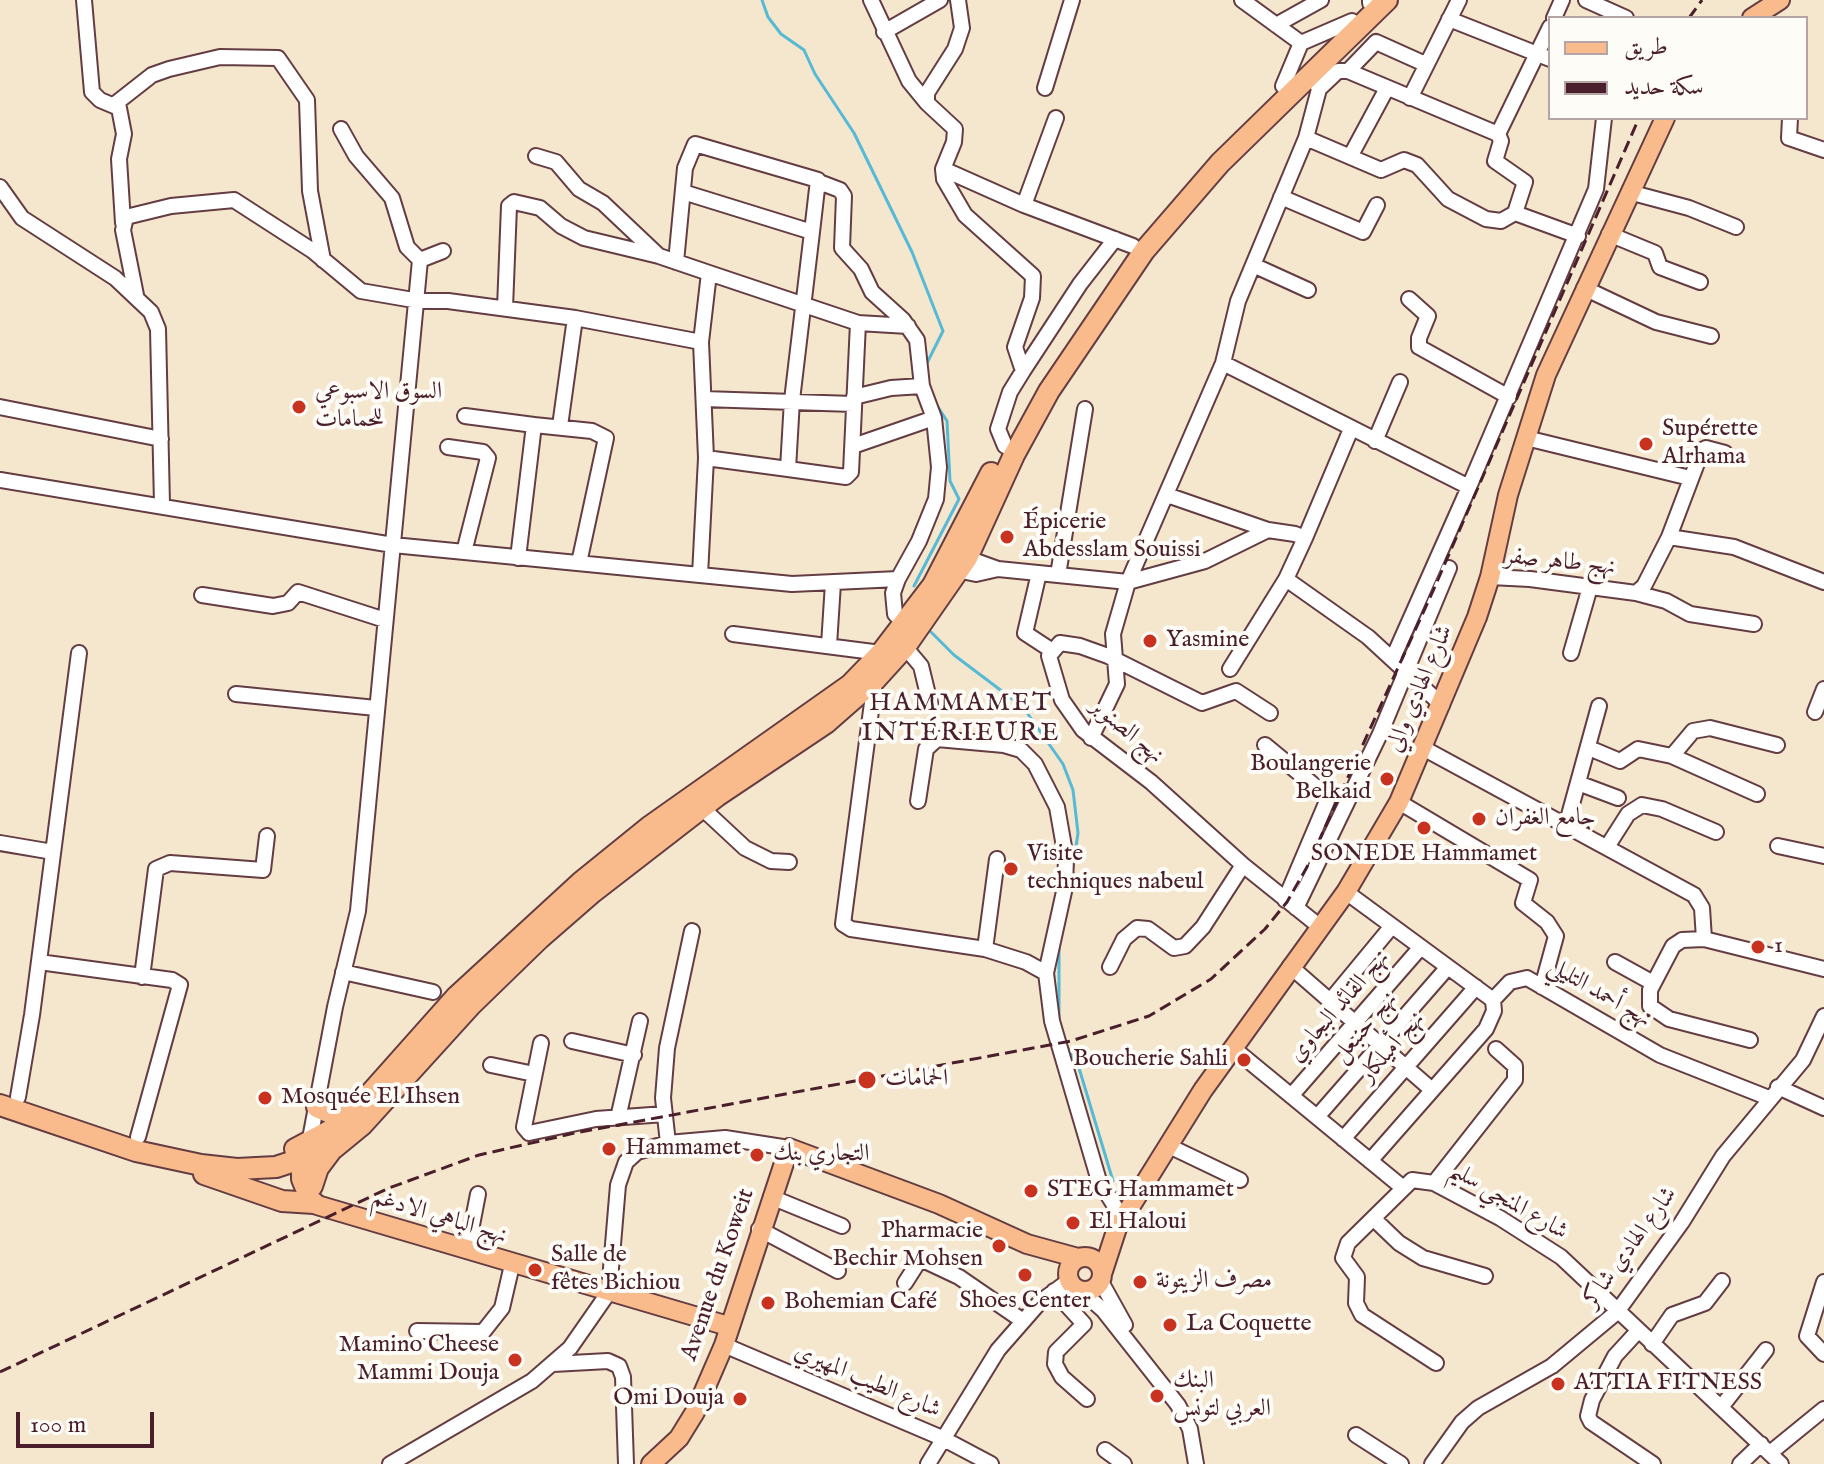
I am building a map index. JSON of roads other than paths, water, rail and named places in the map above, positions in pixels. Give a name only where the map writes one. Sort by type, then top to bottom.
[{"type":"highway","points":[[956,562],[1005,446],[1124,243],[1214,152],[1375,1]]},
{"type":"highway","points":[[6,1097],[282,1201],[316,1198],[318,1168],[334,1148],[362,1125],[461,1016],[539,939],[593,892],[702,808],[826,723],[875,680],[956,562],[1034,417],[1119,285],[1184,203],[1316,81],[1339,66],[1375,1]]},
{"type":"highway","points":[[178,1162],[247,1169],[306,1148],[356,1111],[457,996],[548,910],[649,827],[816,711],[914,627]]},
{"type":"highway","points":[[6,1097],[221,1159],[254,1159],[306,1148],[334,1148]]},
{"type":"highway","points":[[317,1107],[333,1114],[356,1111]]},
{"type":"main road","points":[[1755,16],[1780,0]]},
{"type":"main road","name":"شارع الهادي والي","points":[[1120,1224],[1233,1048],[1346,892],[1399,802],[1442,705],[1490,577],[1508,495],[1546,375],[1664,120]]},
{"type":"main road","points":[[306,1148],[316,1198]]},
{"type":"main road","points":[[789,1148],[939,1204],[1027,1244],[1091,1289],[1101,1277],[1120,1224]]},
{"type":"main road","name":"Avenue du Koweit","points":[[651,1464],[688,1426],[724,1345],[759,1229],[789,1148]]},
{"type":"main road","name":"نهج الباهي الادغم","points":[[316,1198],[512,1265],[728,1326]]},
{"type":"main road","points":[[1072,1275],[1120,1224]]},
{"type":"main road","points":[[1072,1275],[1097,1262],[1101,1277]]},
{"type":"street","points":[[84,0],[92,92],[100,100],[119,108],[124,134],[119,159],[123,223],[136,295]]},
{"type":"street","points":[[871,0],[909,81],[955,129],[954,142],[943,169],[954,199],[965,215],[1033,276],[1032,298],[1015,347],[1023,371]]},
{"type":"street","points":[[884,32],[940,0]]},
{"type":"street","points":[[927,103],[927,93],[950,61],[962,28],[958,0]]},
{"type":"street","points":[[1045,88],[1072,0]]},
{"type":"street","points":[[1242,0],[1301,43]]},
{"type":"street","points":[[1276,25],[1321,0]]},
{"type":"street","points":[[1410,98],[1459,0]]},
{"type":"street","points":[[1586,0],[1622,16]]},
{"type":"street","points":[[1449,19],[1544,57]]},
{"type":"street","points":[[1283,86],[1301,43],[1352,21]]},
{"type":"street","points":[[1498,134],[1544,57],[1548,37]]},
{"type":"street","points":[[1306,138],[1381,170],[1402,160],[1417,165],[1448,199],[1486,219],[1501,221],[1515,213],[1525,182],[1497,164],[1501,141],[1498,134],[1386,90],[1339,66],[1376,42],[1425,64]]},
{"type":"street","points":[[115,104],[152,75],[169,69],[220,57],[278,58],[307,100],[310,191],[323,260]]},
{"type":"street","points":[[1091,738],[1117,684],[1113,634],[1128,582],[1223,363],[1231,323],[1306,138],[1316,81]]},
{"type":"street","points":[[1351,155],[1386,90]]},
{"type":"street","points":[[1024,205],[1056,118]]},
{"type":"street","points":[[1393,658],[1578,236],[1598,183],[1604,120]]},
{"type":"street","points":[[1790,120],[1789,138],[1824,150]]},
{"type":"street","points":[[306,1148],[358,911],[419,301],[420,260],[407,247],[392,198],[356,156],[341,129]]},
{"type":"street","points":[[676,262],[688,155],[695,144],[815,178],[840,190],[844,196],[842,248],[861,269],[872,292],[908,326],[921,353],[922,386],[934,418],[939,467],[936,499],[919,541],[898,579],[894,600],[914,627],[930,703]]},
{"type":"street","points":[[536,156],[556,162],[579,189],[603,203],[659,256]]},
{"type":"street","points":[[943,169],[1024,205],[1124,243],[1080,284],[1010,392],[998,429],[1005,446]]},
{"type":"street","points":[[788,469],[792,400],[819,182]]},
{"type":"street","points":[[0,187],[12,207],[35,228],[136,295],[151,312],[158,329],[162,504]]},
{"type":"street","points":[[683,192],[812,232]]},
{"type":"street","points":[[1629,192],[1689,208],[1736,227]]},
{"type":"street","points":[[1281,197],[1363,232],[1377,205]]},
{"type":"street","points":[[123,223],[135,213],[234,200],[323,260],[361,291],[419,301],[575,318],[701,342]]},
{"type":"street","points":[[505,308],[509,206],[512,203],[540,208],[561,226],[584,238],[659,256],[804,302],[858,323],[908,326]]},
{"type":"street","points":[[1515,213],[1578,236]]},
{"type":"street","points":[[1609,234],[1655,253],[1660,267],[1700,282]]},
{"type":"street","points":[[420,260],[443,251]]},
{"type":"street","points":[[1253,265],[1308,290]]},
{"type":"street","points":[[700,575],[706,458],[701,342],[709,273]]},
{"type":"street","points":[[1584,288],[1656,322],[1711,336]]},
{"type":"street","points":[[1409,299],[1428,316],[1419,338],[1419,347],[1509,397]]},
{"type":"street","points":[[560,426],[575,318]]},
{"type":"street","points":[[706,458],[846,477],[852,467],[858,323]]},
{"type":"street","points":[[1223,363],[1469,487]]},
{"type":"street","points":[[1375,441],[1400,382]]},
{"type":"street","points":[[704,399],[854,400],[891,388],[922,386]]},
{"type":"street","points":[[0,407],[161,439]]},
{"type":"street","points":[[1058,575],[1085,409]]},
{"type":"street","points":[[465,416],[560,426],[601,433],[606,438],[579,563]]},
{"type":"street","points":[[853,446],[934,418]]},
{"type":"street","points":[[518,558],[534,425]]},
{"type":"street","points":[[1230,669],[1286,579],[1351,429]]},
{"type":"street","points":[[1526,438],[1690,478]]},
{"type":"street","points":[[448,447],[483,452],[488,458],[464,552]]},
{"type":"street","name":"نهج طاهر صفر","points":[[1490,577],[1636,593],[1644,586],[1669,537],[1704,449],[1725,453]]},
{"type":"street","points":[[0,480],[162,504],[393,545],[792,584],[898,579]]},
{"type":"street","points":[[1167,495],[1268,530],[1287,531],[1305,538]]},
{"type":"street","points":[[956,562],[976,574],[998,569],[1128,582],[1205,561],[1268,530]]},
{"type":"street","points":[[1669,537],[1734,547],[1824,582]]},
{"type":"street","points":[[1290,904],[1339,823],[1449,568]]},
{"type":"street","points":[[1039,573],[1025,633],[1051,650]]},
{"type":"street","points":[[1286,579],[1393,658],[1442,705]]},
{"type":"street","points":[[829,645],[833,583]]},
{"type":"street","points":[[1571,653],[1590,587]]},
{"type":"street","points":[[202,595],[273,606],[288,603],[298,592],[385,620]]},
{"type":"street","points":[[1636,593],[1666,601],[1690,614],[1754,624]]},
{"type":"street","points":[[733,634],[881,653]]},
{"type":"street","name":"نهج الصنوبر","points":[[1270,713],[1240,692],[1227,692],[1214,701],[1202,703],[1117,661],[1067,644],[1060,643],[1051,650],[1048,662],[1062,700],[1068,712],[1091,738],[1160,790],[1243,865],[1319,926]]},
{"type":"street","points":[[6,1097],[39,962],[79,653]]},
{"type":"street","points":[[875,680],[843,924],[851,929],[985,949],[1026,962],[1046,973]]},
{"type":"street","points":[[1815,712],[1824,689]]},
{"type":"street","points":[[236,694],[376,708]]},
{"type":"street","points":[[1566,826],[1599,706]]},
{"type":"street","points":[[1672,756],[1693,731],[1702,728],[1777,745]]},
{"type":"street","points":[[918,801],[926,749],[932,740],[1014,747],[1035,764],[1057,807],[1066,858],[1063,899],[1046,973],[1060,1055],[1071,1078],[1094,1165],[1120,1224]]},
{"type":"street","points":[[1265,745],[1322,792],[1327,801],[1290,904]]},
{"type":"street","points":[[1423,748],[1694,895],[1702,908],[1704,939]]},
{"type":"street","points":[[1589,748],[1620,761],[1638,749],[1672,756],[1757,794]]},
{"type":"street","points":[[1578,783],[1618,798]]},
{"type":"street","points":[[1399,802],[1530,880],[1523,903],[1547,922],[1556,936],[1542,987]]},
{"type":"street","points":[[1607,847],[1628,814],[1642,805],[1651,805],[1716,832]]},
{"type":"street","points":[[702,808],[745,848],[771,861],[789,862]]},
{"type":"street","points":[[142,977],[156,869],[170,863],[263,870],[267,836]]},
{"type":"street","points":[[0,843],[53,852]]},
{"type":"street","points":[[1778,846],[1824,856]]},
{"type":"street","points":[[985,949],[997,859]]},
{"type":"street","points":[[1110,967],[1124,939],[1137,928],[1148,929],[1174,948],[1185,946],[1203,927],[1243,865]]},
{"type":"street","points":[[1346,892],[1493,1000],[1494,1011],[1486,1029],[1370,1161]]},
{"type":"street","points":[[1330,1001],[1392,926]]},
{"type":"street","points":[[668,1143],[665,1114],[667,1048],[692,931]]},
{"type":"street","points":[[1750,1040],[1687,1025],[1659,1014],[1648,1002],[1653,983],[1673,946],[1682,940],[1704,939],[1824,969]]},
{"type":"street","name":"نهج القائد البجاوي","points":[[1291,1096],[1421,947]]},
{"type":"street","points":[[39,962],[176,981],[181,988],[138,1137]]},
{"type":"street","points":[[1615,962],[1653,983]]},
{"type":"street","points":[[1290,966],[1432,1090]]},
{"type":"street","name":"نهج حنبعل","points":[[1317,1117],[1448,967]]},
{"type":"street","points":[[343,972],[433,992]]},
{"type":"street","name":"نهج أحمد التليلي","points":[[1493,1000],[1515,978],[1527,978],[1660,1055],[1824,1108]]},
{"type":"street","name":"نهج أميلكار","points":[[1343,1139],[1476,987]]},
{"type":"street","name":"شارع الهادي شاكر","points":[[1432,1464],[1462,1422],[1478,1408],[1552,1366],[1617,1312],[1682,1222],[1723,1156],[1809,1051],[1824,1016]]},
{"type":"street","points":[[618,1118],[640,1021]]},
{"type":"street","points":[[572,1041],[634,1055]]},
{"type":"street","points":[[541,1043],[524,1127],[529,1133],[574,1122],[665,1114]]},
{"type":"street","points":[[1233,1048],[1402,1187],[1375,1220],[1348,1243],[1343,1253],[1358,1282],[1358,1310],[1365,1319],[1436,1363]]},
{"type":"street","points":[[1434,1183],[1515,1080],[1515,1066],[1496,1049]]},
{"type":"street","points":[[491,1065],[534,1074]]},
{"type":"street","points":[[390,1464],[532,1381],[570,1348],[609,1292],[620,1174],[637,1152],[668,1143],[725,1138],[789,1148]]},
{"type":"street","points":[[1169,1146],[1240,1180]]},
{"type":"street","name":"شارع المنجي سليم","points":[[1402,1187],[1412,1180],[1434,1183],[1500,1218],[1561,1257],[1771,1454]]},
{"type":"street","points":[[467,1251],[478,1194]]},
{"type":"street","points":[[771,1197],[842,1226]]},
{"type":"street","points":[[1375,1220],[1399,1243],[1423,1258],[1485,1276]]},
{"type":"street","points":[[759,1229],[838,1271]]},
{"type":"street","points":[[905,1283],[919,1261],[925,1261],[959,1277],[1023,1321]]},
{"type":"street","points":[[417,1331],[483,1332],[502,1308],[512,1265]]},
{"type":"street","points":[[928,1464],[998,1350],[1023,1321],[1072,1275]]},
{"type":"street","points":[[1072,1275],[1127,1338],[1135,1359],[1179,1404],[1193,1464]]},
{"type":"street","points":[[1072,1275],[1084,1324],[1056,1352],[1055,1364],[1062,1377],[1087,1399]]},
{"type":"street","points":[[1101,1277],[1122,1321],[1197,1429],[1204,1464]]},
{"type":"street","points":[[1652,1344],[1672,1315],[1705,1303],[1722,1281]]},
{"type":"street","points":[[1824,1282],[1807,1336],[1824,1354]]},
{"type":"street","points":[[1638,1331],[1615,1356],[1592,1400],[1588,1416],[1591,1422],[1653,1464]]},
{"type":"street","name":"شارع الطيب المهيري","points":[[724,1345],[942,1438],[991,1464]]},
{"type":"street","points":[[1722,1406],[1766,1350]]},
{"type":"street","points":[[553,1364],[608,1361],[619,1366],[626,1464]]},
{"type":"street","points":[[1740,1464],[1771,1454],[1824,1409]]},
{"type":"street","points":[[1356,1435],[1401,1464]]},
{"type":"street","points":[[1105,1450],[1124,1464]]},
{"type":"waterway","points":[[762,0],[768,17],[781,34],[804,50],[815,74],[854,133],[912,252],[943,331],[926,365]]},
{"type":"waterway","points":[[914,586],[959,499],[950,481],[947,421],[936,404]]},
{"type":"waterway","points":[[931,632],[954,655],[1023,707],[1063,764],[1073,790],[1078,833],[1067,908]]},
{"type":"waterway","points":[[1059,947],[1059,1019]]},
{"type":"waterway","points":[[1066,1045],[1079,1068],[1113,1181]]},
{"type":"railway","points":[[1690,16],[1702,0]]},
{"type":"railway","points":[[0,1372],[389,1188],[479,1155],[575,1133],[1071,1041],[1149,1016],[1211,979],[1265,929],[1287,902],[1307,867],[1433,591],[1638,120]]},
{"type":"place","name":"السوق الاسبوعي للحمامات","points":[[299,407]]},
{"type":"place","name":"Supérette Alrhama","points":[[1646,444]]},
{"type":"place","name":"Épicerie Abdesslam Souissi","points":[[1007,537]]},
{"type":"place","name":"Yasmine","points":[[1150,641]]},
{"type":"place","name":"Boulangerie Belkaid","points":[[1387,779]]},
{"type":"place","name":"جامع الغفران","points":[[1479,819]]},
{"type":"place","name":"SONEDE Hammamet","points":[[1424,828]]},
{"type":"place","name":"Visite techniques nabeul","points":[[1011,869]]},
{"type":"place","name":"1","points":[[1758,947]]},
{"type":"place","name":"Boucherie Sahli","points":[[1244,1060]]},
{"type":"place","name":"الحمامات","points":[[867,1080]]},
{"type":"place","name":"Mosquée El Ihsen","points":[[265,1098]]},
{"type":"place","name":"Hammamet","points":[[609,1149]]},
{"type":"place","name":"التجاري بنك","points":[[757,1155]]},
{"type":"place","name":"STEG Hammamet","points":[[1031,1191]]},
{"type":"place","name":"El Haloui","points":[[1073,1223]]},
{"type":"place","name":"Pharmacie Bechir Mohsen","points":[[999,1246]]},
{"type":"place","name":"Salle de fêtes Bichiou","points":[[535,1270]]},
{"type":"place","name":"Shoes Center","points":[[1025,1275]]},
{"type":"place","name":"مصرف الزيتونة","points":[[1140,1282]]},
{"type":"place","name":"Bohemian Café","points":[[768,1303]]},
{"type":"place","name":"La Coquette","points":[[1170,1325]]},
{"type":"place","name":"Mamino Cheese Mammi Douja","points":[[515,1360]]},
{"type":"place","name":"ATTIA FITNESS","points":[[1558,1384]]},
{"type":"place","name":"البنك العربي لتونس","points":[[1157,1396]]},
{"type":"place","name":"Omi Douja","points":[[740,1399]]},
{"type":"district","name":"HAMMAMET INTÉRIEURE","points":[[961,720]]}]
